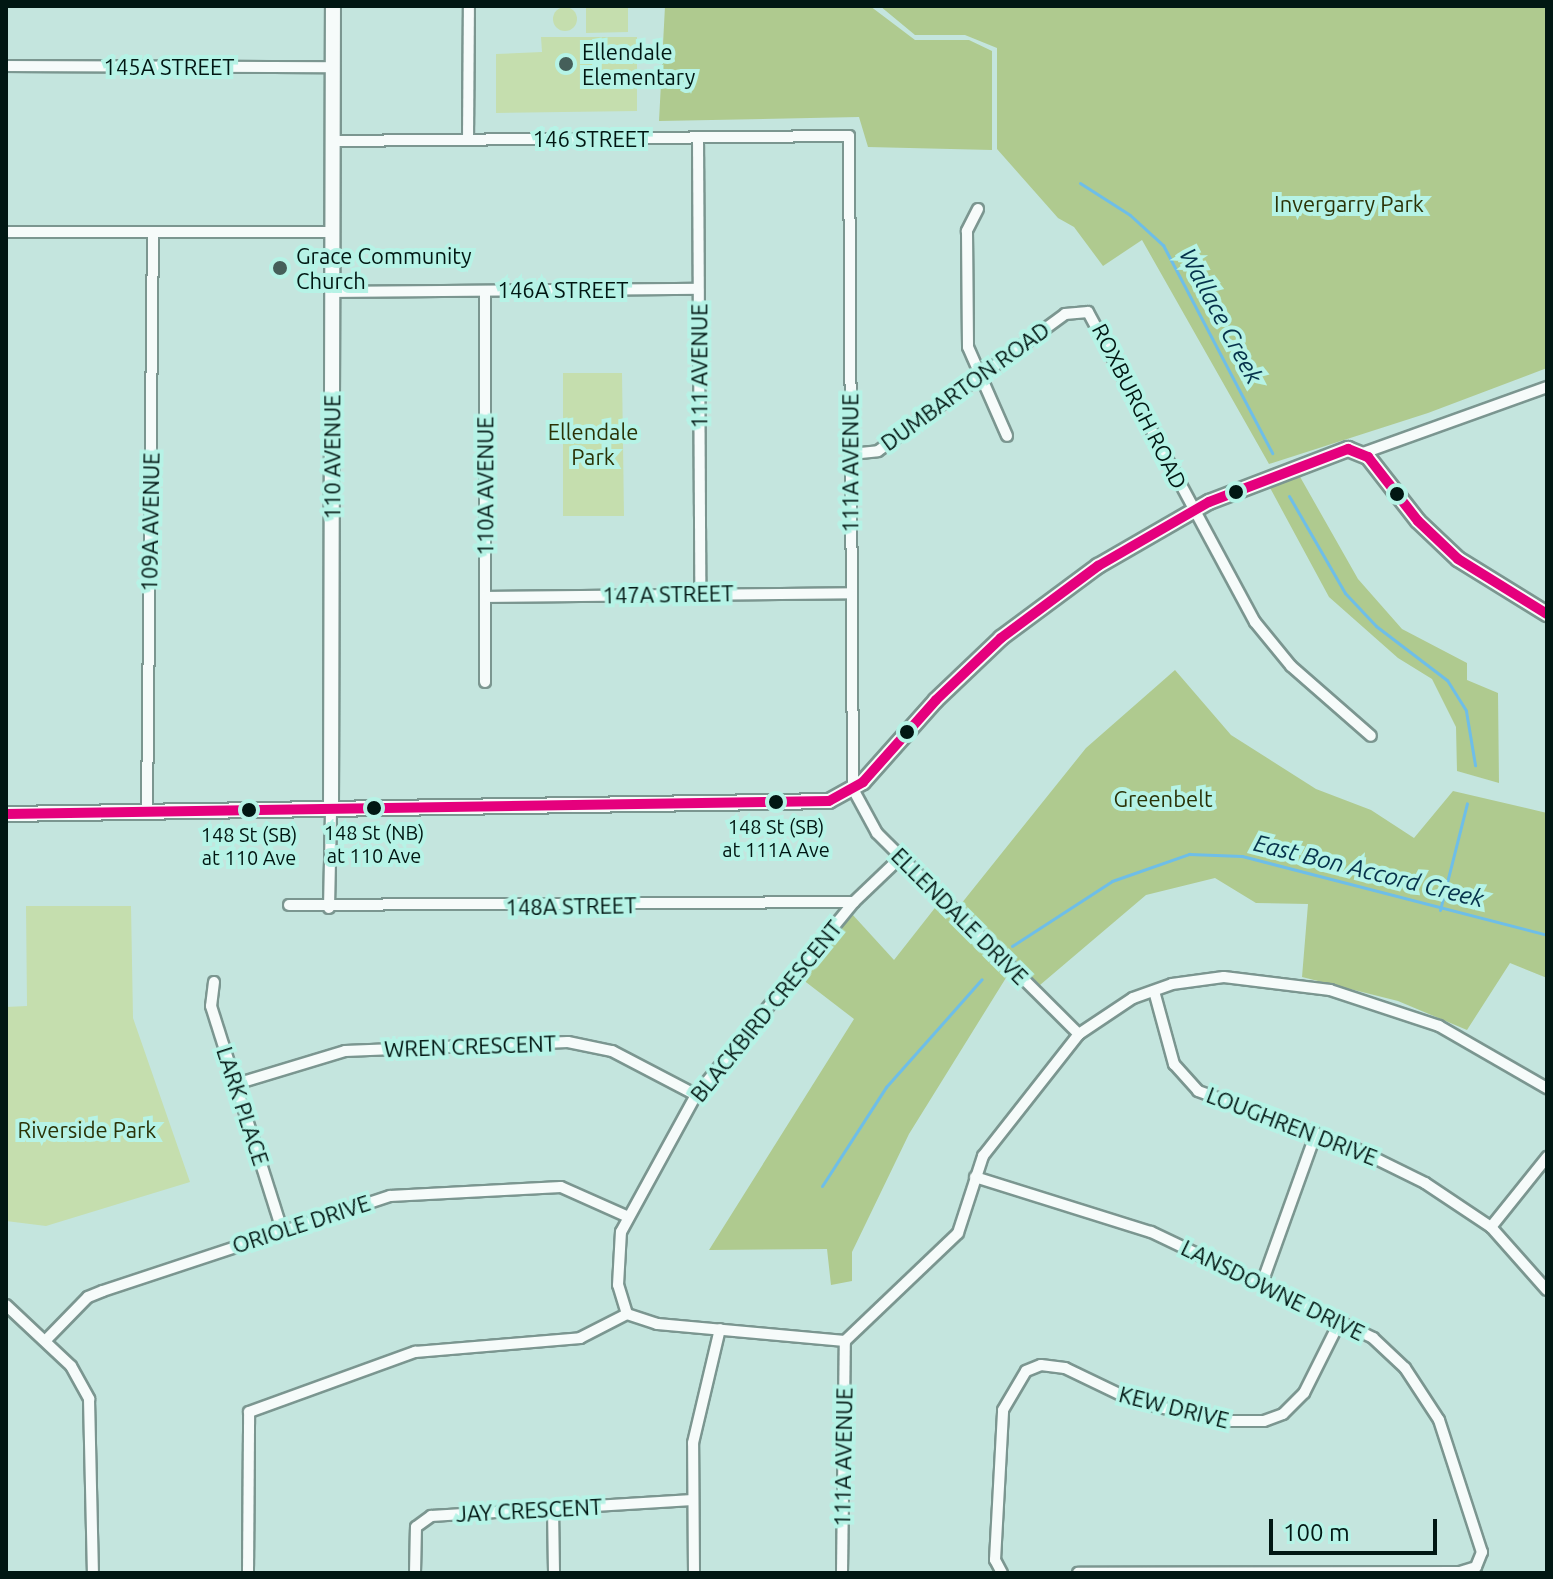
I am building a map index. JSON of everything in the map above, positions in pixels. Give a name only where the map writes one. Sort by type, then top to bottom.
[{"type":"street","name":"110 AVENUE","points":[[329,908],[333,6]]},
{"type":"street","points":[[468,139],[469,6]]},
{"type":"street","name":"145A STREET","points":[[6,66],[333,67]]},
{"type":"street","name":"146 STREET","points":[[333,141],[849,136]]},
{"type":"street","name":"111A AVENUE","points":[[849,136],[853,789]]},
{"type":"street","name":"111 AVENUE","points":[[698,138],[700,593]]},
{"type":"street","points":[[978,209],[967,231],[968,341],[979,379],[1007,436]]},
{"type":"street","points":[[6,232],[333,232]]},
{"type":"street","name":"109A AVENUE","points":[[147,812],[153,232]]},
{"type":"street","name":"146A STREET","points":[[332,292],[698,289]]},
{"type":"street","name":"110A AVENUE","points":[[485,291],[485,682]]},
{"type":"street","name":"DUMBARTON ROAD","points":[[851,454],[878,451],[1077,310]]},
{"type":"street","name":"ROXBURGH ROAD","points":[[1077,310],[1092,314],[1098,323],[1240,599],[1271,645],[1371,736]]},
{"type":"street","points":[[6,814],[805,804],[829,801],[853,789],[1001,638],[1098,566],[1194,510],[1339,451],[1363,453],[1547,387]]},
{"type":"street","points":[[1363,453],[1444,546],[1487,581],[1547,614]]},
{"type":"street","name":"147A STREET","points":[[486,597],[850,593]]},
{"type":"street","name":"ELLENDALE DRIVE","points":[[853,789],[864,817],[1079,1034]]},
{"type":"street","name":"BLACKBIRD CRESCENT","points":[[627,1314],[617,1268],[626,1216],[696,1095],[854,902],[901,857]]},
{"type":"street","name":"148A STREET","points":[[289,905],[329,908],[854,902]]},
{"type":"street","points":[[248,1573],[249,1412],[415,1352],[580,1338],[627,1314],[657,1324],[845,1341],[958,1233],[983,1156],[1079,1034],[1133,998],[1224,977],[1330,990],[1439,1026],[1547,1088]]},
{"type":"street","name":"LARK PLACE","points":[[214,982],[211,1006],[282,1230]]},
{"type":"street","name":"LOUGHREN DRIVE","points":[[1154,991],[1174,1064],[1198,1091],[1316,1133],[1401,1170],[1491,1227],[1547,1290]]},
{"type":"street","name":"WREN CRESCENT","points":[[236,1084],[345,1051],[568,1042],[612,1051],[696,1095]]},
{"type":"street","points":[[1262,1283],[1316,1133]]},
{"type":"street","points":[[1491,1227],[1547,1157]]},
{"type":"street","name":"LANSDOWNE DRIVE","points":[[975,1177],[1151,1232],[1340,1321],[1396,1357],[1432,1406],[1463,1482],[1481,1546],[1480,1563],[1460,1572],[1078,1573]]},
{"type":"street","name":"ORIOLE DRIVE","points":[[46,1340],[94,1294],[390,1196],[542,1186],[576,1191],[626,1216]]},
{"type":"street","points":[[6,1305],[46,1340],[77,1374],[91,1408],[93,1573]]},
{"type":"street","name":"KEW DRIVE","points":[[1002,1573],[995,1560],[1003,1410],[1026,1371],[1041,1365],[1065,1368],[1136,1402],[1225,1421],[1264,1421],[1283,1414],[1304,1393],[1340,1321]]},
{"type":"street","points":[[694,1573],[694,1435],[720,1329]]},
{"type":"street","name":"111A AVENUE","points":[[842,1573],[845,1341]]},
{"type":"street","name":"JAY CRESCENT","points":[[415,1573],[416,1527],[421,1519],[693,1500]]},
{"type":"street","points":[[553,1508],[554,1573]]},
{"type":"green space","points":[[586,6],[628,6],[628,32],[586,33]]},
{"type":"green space","points":[[665,6],[870,6],[915,40],[969,40],[992,51],[992,150],[868,147],[859,117],[659,121]]},
{"type":"green space","name":"Invergarry Park","points":[[880,6],[1547,6],[1547,368],[1428,413],[1269,464],[1142,240],[1103,266],[1074,227],[1058,218],[997,149],[997,48],[965,35],[915,35]]},
{"type":"green space","points":[[565,7],[574,10],[577,19],[574,28],[565,31],[556,28],[553,19],[556,10]]},
{"type":"green space","points":[[541,37],[637,37],[637,111],[496,113],[496,54],[542,52]]},
{"type":"green space","name":"Ellendale Park","points":[[563,373],[622,373],[624,516],[563,516]]},
{"type":"green space","points":[[1299,475],[1358,579],[1402,629],[1467,663],[1467,680],[1498,693],[1499,783],[1457,771],[1456,727],[1432,679],[1398,658],[1329,597],[1269,486]]},
{"type":"green space","name":"Greenbelt","points":[[1175,670],[1231,735],[1316,789],[1371,810],[1414,838],[1453,791],[1547,813],[1547,978],[1510,963],[1467,1030],[1398,1001],[1302,977],[1308,904],[1256,903],[1215,878],[1146,895],[1040,985],[961,904],[1086,748]]},
{"type":"green space","points":[[938,904],[1009,973],[909,1134],[852,1252],[852,1281],[831,1285],[827,1249],[709,1250],[854,1019],[798,976],[852,914],[894,960]]},
{"type":"green space","name":"Riverside Park","points":[[26,906],[131,906],[133,1018],[190,1182],[46,1226],[6,1221],[6,1007],[27,1006]]},
{"type":"waterway","name":"Wallace Creek","points":[[1080,183],[1130,215],[1163,245],[1272,453]]},
{"type":"waterway","name":"Wallace Creek","points":[[1289,496],[1345,593],[1376,626],[1447,680],[1466,711],[1475,765]]},
{"type":"waterway","name":"Wallace Creek","points":[[1440,910],[1467,803]]},
{"type":"waterway","name":"East Bon Accord Creek","points":[[1012,946],[1112,881],[1189,854],[1242,856],[1547,935]]},
{"type":"waterway","name":"East Bon Accord Creek","points":[[822,1186],[886,1087],[982,979]]},
{"type":"transit line","points":[[6,814],[829,801],[863,782],[936,700],[1001,638],[1098,566],[1209,502],[1348,449],[1368,457],[1418,521],[1458,559],[1547,614]]},
{"type":"place","name":"Ellendale Elementary","points":[[566,64]]},
{"type":"place","name":"Grace Community Church","points":[[280,268]]},
{"type":"place","name":"148 St (SB) at 111A Ave","points":[[776,802]]},
{"type":"place","name":"148 St (NB) at 110 Ave","points":[[374,808]]},
{"type":"place","name":"148 St (SB) at 110 Ave","points":[[249,810]]}]
